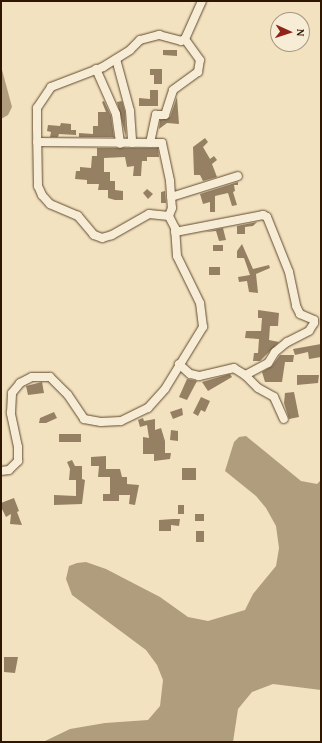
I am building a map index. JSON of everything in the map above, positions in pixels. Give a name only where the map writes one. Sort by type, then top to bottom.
[{"type":"street","points":[[185,39],[202,1]]},
{"type":"street","points":[[169,216],[149,214],[112,235],[102,238],[94,235],[78,216],[50,204],[42,195],[38,186],[37,108],[51,88],[116,59],[140,40],[159,35],[181,40],[185,39]]},
{"type":"street","points":[[150,143],[156,115],[165,115],[173,90],[198,72],[200,60],[185,39]]},
{"type":"street","points":[[116,59],[130,111],[132,143]]},
{"type":"street","points":[[96,69],[116,114],[120,144]]},
{"type":"street","points":[[1,471],[9,470],[18,461],[11,406],[12,393],[20,383],[32,377],[50,377],[68,395],[84,419],[101,422],[121,421],[148,408],[165,389],[202,327],[203,314],[177,256],[175,232],[169,216],[171,197],[163,145],[150,143],[120,144],[37,142]]},
{"type":"street","points":[[171,197],[238,176]]},
{"type":"street","points":[[175,232],[263,215],[267,217],[289,272],[296,306],[300,314],[314,320],[314,323],[309,331],[287,342],[276,352],[268,363],[245,375]]},
{"type":"street","points":[[179,364],[190,374],[199,376],[234,368],[245,375],[258,388],[274,397],[284,419]]},
{"type":"shaded area","points":[[1,66],[12,107],[8,115],[1,119]]},
{"type":"shaded area","points":[[246,436],[301,481],[317,484],[321,480],[321,690],[273,684],[252,692],[238,709],[233,742],[43,742],[70,729],[105,723],[148,720],[160,706],[163,680],[157,665],[146,650],[72,595],[66,579],[69,566],[86,562],[106,569],[160,597],[188,617],[208,621],[245,610],[253,594],[276,566],[279,548],[276,526],[266,508],[256,496],[225,471],[234,442],[239,437]]},
{"type":"building","points":[[163,50],[177,50],[177,56],[163,55]]},
{"type":"building","points":[[150,69],[162,69],[162,84],[154,84],[154,75],[150,75]]},
{"type":"building","points":[[150,90],[158,90],[158,106],[139,106],[139,98],[150,99]]},
{"type":"building","points":[[177,97],[179,124],[167,123],[159,129],[160,120],[170,117]]},
{"type":"building","points":[[104,101],[111,116],[114,137],[79,137],[79,133],[93,134],[93,126],[98,126],[98,112],[106,112],[102,102]]},
{"type":"building","points":[[122,101],[125,112],[126,137],[117,102]]},
{"type":"building","points":[[61,123],[71,124],[71,130],[76,130],[76,135],[59,134],[58,137],[50,137],[51,132],[47,131],[48,125],[60,126]]},
{"type":"building","points":[[205,138],[208,142],[203,147],[210,159],[214,156],[217,160],[212,164],[217,177],[203,181],[200,175],[194,175],[193,147]]},
{"type":"building","points":[[97,148],[158,148],[159,157],[147,157],[147,161],[142,161],[141,176],[133,176],[134,166],[127,167],[125,157],[104,158],[104,172],[110,172],[110,181],[115,181],[115,190],[123,191],[123,200],[115,200],[108,198],[108,190],[98,190],[99,184],[87,184],[87,180],[75,179],[76,171],[80,171],[80,167],[91,168],[92,156],[97,156]]},
{"type":"building","points":[[238,182],[238,185],[234,185],[235,191],[233,192],[237,205],[232,206],[228,193],[215,196],[215,212],[210,212],[210,202],[203,204],[200,194]]},
{"type":"building","points":[[147,189],[153,194],[148,199],[143,193]]},
{"type":"building","points":[[165,191],[166,203],[161,203],[161,192]]},
{"type":"building","points":[[257,222],[253,226],[245,227],[245,234],[237,234],[237,226]]},
{"type":"building","points":[[223,228],[226,240],[219,241],[216,231],[205,232]]},
{"type":"building","points":[[242,244],[253,269],[269,265],[270,268],[256,274],[258,293],[249,292],[247,281],[239,282],[238,277],[250,275],[244,258],[237,258],[237,251]]},
{"type":"building","points":[[213,245],[223,245],[223,251],[213,251]]},
{"type":"building","points":[[209,267],[220,267],[220,275],[209,275]]},
{"type":"building","points":[[258,310],[279,313],[278,326],[270,326],[269,340],[279,342],[260,361],[253,361],[254,353],[258,353],[259,339],[245,338],[246,331],[261,331],[262,318],[258,318]]},
{"type":"building","points":[[321,344],[321,357],[309,359],[308,352],[295,355],[293,349]]},
{"type":"building","points":[[280,355],[294,355],[293,362],[285,362],[282,382],[265,382],[262,372],[272,366]]},
{"type":"building","points":[[230,374],[232,377],[208,391],[202,382]]},
{"type":"building","points":[[297,375],[319,375],[318,383],[297,385]]},
{"type":"building","points":[[187,379],[197,381],[187,400],[179,397]]},
{"type":"building","points":[[42,382],[44,393],[28,395],[26,386]]},
{"type":"building","points":[[294,392],[299,417],[289,419],[284,403],[285,393]]},
{"type":"building","points":[[201,397],[210,401],[205,412],[201,410],[198,416],[193,413]]},
{"type":"building","points":[[182,408],[183,415],[173,419],[170,412]]},
{"type":"building","points":[[54,412],[57,418],[46,423],[39,423],[40,418]]},
{"type":"building","points":[[143,418],[144,421],[155,419],[155,430],[161,428],[165,441],[165,453],[171,453],[170,459],[154,461],[154,454],[143,454],[143,437],[149,438],[147,425],[140,427],[138,420]]},
{"type":"building","points":[[171,430],[178,431],[178,441],[170,440]]},
{"type":"building","points":[[59,434],[81,434],[81,442],[59,442]]},
{"type":"building","points":[[106,456],[106,469],[120,469],[122,477],[127,477],[127,484],[139,485],[135,505],[129,504],[130,495],[119,495],[119,501],[103,501],[103,494],[110,494],[110,477],[98,477],[99,466],[91,466],[91,457]]},
{"type":"building","points":[[72,460],[75,466],[82,466],[82,479],[85,480],[82,504],[54,505],[54,495],[76,496],[76,480],[69,480],[70,469],[67,462]]},
{"type":"building","points":[[182,468],[196,468],[196,480],[182,480]]},
{"type":"building","points":[[14,498],[22,525],[10,524],[11,514],[6,517],[1,507],[1,503]]},
{"type":"building","points":[[178,505],[184,505],[184,514],[178,514]]},
{"type":"building","points":[[195,514],[204,514],[204,521],[195,521]]},
{"type":"building","points":[[180,519],[179,526],[171,525],[171,531],[159,531],[159,520]]},
{"type":"building","points":[[196,531],[204,531],[204,542],[196,542]]},
{"type":"building","points":[[4,657],[18,657],[15,673],[4,672]]}]
